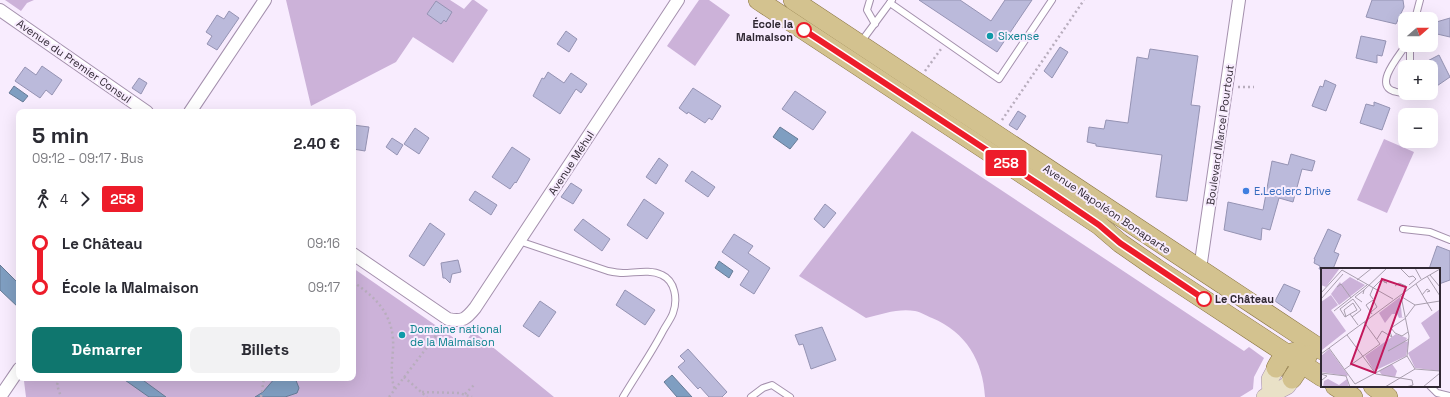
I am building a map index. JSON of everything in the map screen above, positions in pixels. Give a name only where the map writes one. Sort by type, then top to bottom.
[{"type":"main road","name":"Avenue Napoléon Bonaparte","points":[[758,0],[1099,225],[1120,243],[1197,294],[1281,361]]},
{"type":"main road","name":"Avenue Napoléon Bonaparte","points":[[793,0],[1200,269],[1296,373],[1321,377]]},
{"type":"main road","points":[[1099,225],[1114,226],[1185,273],[1200,269]]},
{"type":"main road","points":[[1197,294],[1200,269]]},
{"type":"main road","points":[[1281,361],[1301,352],[1296,373]]},
{"type":"main road","points":[[1337,387],[1353,397]]},
{"type":"main road","points":[[1367,387],[1381,392]]},
{"type":"street","points":[[192,109],[265,0]]},
{"type":"street","name":"Avenue Méhul","points":[[356,256],[448,319],[459,321],[467,317],[475,308],[678,0]]},
{"type":"street","name":"Boulevard Marcel Pourtout","points":[[1200,269],[1239,0]]},
{"type":"street","name":"Avenue du Premier Consul","points":[[0,10],[143,109]]},
{"type":"street","points":[[1281,361],[1270,379],[1296,373]]},
{"type":"street","points":[[3,394],[16,374]]},
{"type":"lane","points":[[870,0],[867,10],[874,24]]},
{"type":"lane","points":[[860,44],[891,1],[999,79],[1052,0]]},
{"type":"lane","points":[[1417,12],[1420,0]]},
{"type":"lane","points":[[1398,93],[1385,86],[1385,78],[1402,52]]},
{"type":"lane","points":[[1403,229],[1430,232],[1450,240]]},
{"type":"lane","points":[[519,241],[608,271],[623,273],[634,271],[650,272],[661,274],[669,279],[673,287],[675,300],[673,313],[656,344],[623,397]]},
{"type":"lane","points":[[751,397],[762,388],[772,385],[790,397]]},
{"type":"lane","points":[[1436,395],[1450,396]]},
{"type":"path","points":[[1000,123],[1084,0]]},
{"type":"path","points":[[925,71],[946,42]]},
{"type":"path","points":[[1238,87],[1254,87]]},
{"type":"path","points":[[356,285],[386,312],[394,339],[391,379],[395,390]]},
{"type":"path","points":[[389,397],[441,329]]},
{"type":"path","points":[[404,377],[427,397]]},
{"type":"path","points":[[58,381],[57,385],[61,397]]},
{"type":"path","points":[[261,397],[263,381]]},
{"type":"path","points":[[465,394],[475,384]]},
{"type":"path","points":[[422,392],[465,394],[472,397]]},
{"type":"shaded area","points":[[5,0],[34,0],[27,3],[21,11]]},
{"type":"shaded area","points":[[286,0],[450,0],[464,9],[472,0],[474,0],[488,10],[453,63],[413,37],[396,62],[311,106]]},
{"type":"shaded area","points":[[699,0],[709,0],[730,15],[695,66],[667,46]]},
{"type":"shaded area","points":[[912,131],[1244,351],[1249,347],[1264,358],[1254,377],[1253,389],[1240,397],[985,397],[981,371],[970,349],[954,331],[944,324],[919,312],[909,310],[890,312],[866,318],[799,276]]},
{"type":"shaded area","points":[[1384,139],[1398,145],[1398,148],[1405,148],[1414,152],[1387,213],[1357,200]]},
{"type":"shaded area","name":"Domaine national de la Malmaison","points":[[356,270],[464,345],[473,331],[554,397],[26,397],[24,381],[356,381]]},
{"type":"water","points":[[14,86],[28,96],[23,102],[9,93]]},
{"type":"water","points":[[780,127],[798,139],[790,149],[773,137]]},
{"type":"water","points":[[719,261],[733,271],[729,278],[715,268]]},
{"type":"water","points":[[0,265],[16,281],[16,305],[0,290]]},
{"type":"water","points":[[672,375],[692,397],[677,397],[664,382]]},
{"type":"water","points":[[126,381],[144,381],[166,397],[149,397]]},
{"type":"water","points":[[272,381],[296,381],[299,388],[297,393],[285,397],[255,397],[263,392]]},
{"type":"building","name":"Sixense","points":[[919,0],[960,0],[991,21],[1005,0],[1032,0],[997,52]]},
{"type":"building","points":[[1372,0],[1403,0],[1404,7],[1402,12],[1398,12],[1398,20],[1396,24],[1366,17]]},
{"type":"building","points":[[436,1],[452,12],[446,22],[444,20],[441,24],[427,14]]},
{"type":"building","points":[[229,11],[239,18],[217,50],[207,44],[212,36],[206,32],[217,15],[224,19]]},
{"type":"building","points":[[1450,18],[1450,37],[1438,34],[1438,22]]},
{"type":"building","points":[[566,31],[577,39],[569,52],[557,44]]},
{"type":"building","points":[[1361,36],[1386,41],[1382,56],[1377,55],[1377,63],[1356,58]]},
{"type":"building","points":[[1060,47],[1068,52],[1052,78],[1044,71]]},
{"type":"building","points":[[1150,49],[1198,56],[1191,105],[1200,106],[1187,201],[1156,197],[1162,155],[1096,146],[1096,144],[1087,142],[1089,127],[1104,129],[1106,120],[1128,123],[1137,57],[1148,59]]},
{"type":"building","points":[[1439,55],[1450,77],[1438,85],[1438,60],[1429,60]]},
{"type":"building","points":[[42,66],[62,80],[52,95],[46,90],[40,98],[15,81],[25,67],[36,75]]},
{"type":"building","points":[[548,72],[564,83],[571,73],[587,84],[581,93],[576,89],[560,114],[533,96],[542,78],[544,79]]},
{"type":"building","points":[[139,78],[147,83],[141,94],[132,88]]},
{"type":"building","points":[[1325,80],[1336,85],[1326,111],[1312,106],[1320,86],[1323,87]]},
{"type":"building","points":[[693,88],[721,106],[712,120],[709,118],[705,123],[679,108]]},
{"type":"building","points":[[795,91],[826,112],[813,130],[782,109]]},
{"type":"building","points":[[1374,102],[1390,108],[1382,130],[1360,123],[1366,104],[1374,106]]},
{"type":"building","points":[[1018,111],[1026,116],[1017,130],[1009,125]]},
{"type":"building","points":[[356,125],[369,127],[365,151],[356,150]]},
{"type":"building","points":[[415,128],[429,138],[419,154],[404,144]]},
{"type":"building","points":[[392,138],[403,145],[397,155],[386,147]]},
{"type":"building","points":[[512,147],[530,159],[516,183],[515,182],[510,189],[492,177]]},
{"type":"building","points":[[1291,154],[1315,161],[1312,171],[1302,169],[1293,202],[1279,198],[1270,230],[1262,228],[1261,240],[1224,230],[1228,202],[1263,210],[1272,161],[1288,165]]},
{"type":"building","points":[[659,158],[668,165],[656,184],[646,177]]},
{"type":"building","points":[[692,171],[715,187],[708,197],[685,181]]},
{"type":"building","points":[[571,183],[582,190],[573,204],[561,197]]},
{"type":"building","points":[[475,191],[497,205],[491,215],[469,200]]},
{"type":"building","points":[[644,199],[664,213],[647,239],[627,225]]},
{"type":"building","points":[[825,204],[836,213],[824,228],[814,219]]},
{"type":"building","points":[[583,219],[610,239],[602,251],[574,230]]},
{"type":"building","points":[[430,223],[445,234],[424,266],[409,256]]},
{"type":"building","points":[[1328,229],[1341,235],[1334,252],[1339,254],[1333,268],[1319,269],[1320,266],[1314,263],[1314,259]]},
{"type":"building","points":[[734,234],[753,246],[748,253],[770,268],[754,294],[740,285],[749,271],[722,252]]},
{"type":"building","points":[[1437,246],[1450,251],[1450,280],[1440,284],[1440,268],[1429,268]]},
{"type":"building","points":[[458,260],[461,272],[452,274],[450,283],[443,278],[441,263]]},
{"type":"building","points":[[1284,284],[1300,291],[1291,312],[1275,301]]},
{"type":"building","points":[[625,290],[655,310],[645,325],[616,305]]},
{"type":"building","points":[[540,301],[556,312],[539,337],[523,326]]},
{"type":"building","points":[[822,327],[836,360],[811,369],[803,344],[799,345],[795,335]]},
{"type":"building","points":[[688,349],[727,392],[722,397],[709,397],[700,387],[698,389],[678,367],[685,361],[680,356]]},
{"type":"bus line","name":"258","points":[[804,30],[1043,187],[1099,225],[1120,243],[1204,299]]},
{"type":"place","name":"École la Malmaison","points":[[804,30]]},
{"type":"place","name":"Sixense","points":[[990,36]]},
{"type":"place","name":"E.Leclerc Drive","points":[[1246,191]]},
{"type":"place","name":"Le Château","points":[[1204,299]]},
{"type":"place","name":"Domaine national de la Malmaison","points":[[402,335]]}]
